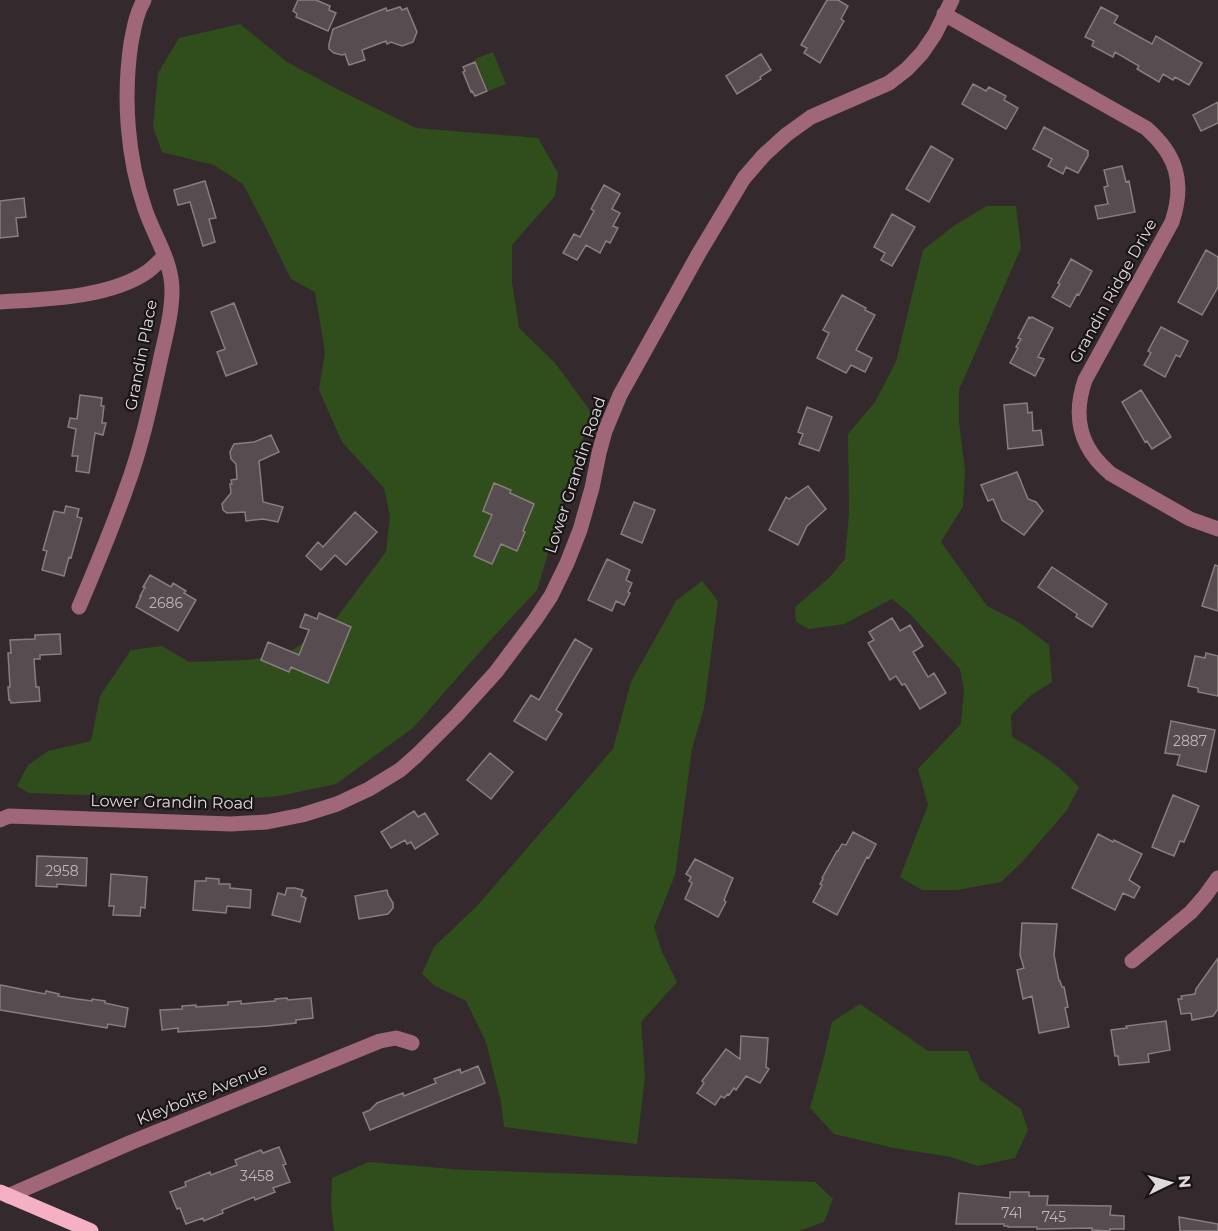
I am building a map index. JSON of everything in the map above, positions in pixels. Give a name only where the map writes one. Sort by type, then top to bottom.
[{"type":"main road","points":[[4,1194],[92,1231]]},
{"type":"street","name":"Grandin Place","points":[[79,606],[123,497],[145,429],[171,311],[170,272],[144,208],[129,134],[127,96],[129,59],[134,22],[144,0]]},
{"type":"street","name":"Lower Grandin Road","points":[[0,820],[9,816],[231,824],[267,822],[302,815],[337,804],[369,789],[400,770],[457,715],[496,672],[550,596],[567,563],[580,530],[605,431],[620,395],[699,253],[744,178],[771,148],[811,117],[889,83],[907,69],[935,34],[952,0]]},
{"type":"street","name":"Grandin Ridge Drive","points":[[944,14],[1146,128],[1167,150],[1178,178],[1177,208],[1172,222],[1084,380],[1078,409],[1079,424],[1090,452],[1111,474],[1190,519],[1218,529]]},
{"type":"street","points":[[0,302],[63,297],[127,283],[148,272],[165,256]]},
{"type":"street","points":[[1132,961],[1191,912],[1218,878]]},
{"type":"street","name":"Kleybolte Avenue","points":[[4,1194],[380,1041],[396,1038],[412,1043]]},
{"type":"green space","points":[[240,24],[287,62],[416,128],[538,138],[558,173],[555,196],[512,245],[512,282],[519,328],[555,363],[591,412],[537,590],[413,728],[336,784],[279,796],[227,800],[29,793],[17,786],[28,765],[48,751],[91,741],[100,696],[131,650],[162,646],[189,662],[248,660],[286,654],[332,624],[386,552],[390,516],[384,488],[342,442],[319,390],[325,352],[315,292],[291,279],[243,184],[214,165],[162,152],[153,127],[158,73],[179,38]]},
{"type":"green space","points":[[493,52],[506,84],[488,91],[475,59]]},
{"type":"green space","points":[[987,206],[1016,206],[1021,248],[959,390],[959,422],[965,471],[963,506],[941,542],[987,606],[1020,623],[1049,645],[1052,682],[1030,696],[1011,715],[1012,737],[1048,759],[1079,787],[1067,810],[1023,861],[1001,882],[957,890],[922,890],[900,877],[928,805],[918,769],[961,724],[964,689],[960,669],[909,613],[892,599],[844,624],[809,629],[796,622],[795,607],[829,578],[845,559],[849,513],[848,434],[875,402],[896,362],[923,250],[955,225]]},
{"type":"green space","points":[[702,581],[718,601],[704,708],[692,749],[675,875],[654,927],[662,952],[677,982],[641,1022],[645,1077],[637,1144],[504,1127],[501,1102],[486,1042],[466,1001],[435,986],[422,974],[434,947],[477,906],[613,749],[631,682],[676,601]]},
{"type":"green space","points":[[860,1004],[928,1051],[968,1051],[980,1080],[1021,1109],[1028,1130],[1015,1158],[978,1166],[951,1157],[894,1148],[834,1134],[810,1108],[832,1022]]},
{"type":"green space","points":[[369,1162],[464,1170],[815,1182],[833,1199],[824,1222],[799,1231],[334,1231],[331,1207],[332,1178]]},
{"type":"building","points":[[298,0],[316,0],[330,6],[329,10],[336,13],[328,31],[296,17],[297,14],[293,11]]},
{"type":"building","points":[[827,0],[838,0],[848,6],[841,19],[844,21],[820,63],[804,53],[807,48],[801,45]]},
{"type":"building","points":[[400,7],[402,10],[407,8],[417,32],[413,42],[402,46],[391,42],[387,44],[386,41],[362,50],[365,60],[349,65],[345,54],[334,53],[329,49],[333,29],[386,8],[387,11]]},
{"type":"building","points":[[1101,7],[1118,16],[1114,23],[1152,44],[1156,36],[1202,63],[1189,85],[1175,77],[1173,80],[1163,74],[1159,82],[1137,69],[1139,66],[1115,52],[1113,57],[1092,46],[1094,41],[1085,37]]},
{"type":"building","points":[[761,54],[771,70],[737,94],[726,76]]},
{"type":"building","points":[[475,62],[487,91],[475,96],[471,92],[463,67]]},
{"type":"building","points":[[973,84],[986,91],[989,87],[1006,96],[1004,100],[1018,108],[1006,129],[962,104]]},
{"type":"building","points":[[1218,102],[1218,123],[1201,131],[1193,115]]},
{"type":"building","points":[[1044,127],[1088,151],[1088,156],[1078,173],[1066,167],[1063,174],[1048,166],[1052,159],[1033,149]]},
{"type":"building","points":[[931,146],[953,159],[929,202],[906,189]]},
{"type":"building","points":[[1122,166],[1126,182],[1129,181],[1135,212],[1098,219],[1095,206],[1108,204],[1104,187],[1108,186],[1104,170]]},
{"type":"building","points":[[205,181],[216,218],[209,219],[215,242],[203,246],[190,202],[178,205],[174,190]]},
{"type":"building","points":[[604,185],[620,194],[612,209],[620,213],[613,226],[618,228],[610,243],[606,241],[600,253],[586,245],[577,260],[563,253],[574,234],[580,237],[594,211],[591,209]]},
{"type":"building","points":[[24,198],[26,217],[16,218],[18,236],[0,238],[0,201]]},
{"type":"building","points":[[892,214],[915,227],[892,266],[881,260],[885,253],[874,247]]},
{"type":"building","points":[[1206,250],[1218,257],[1218,287],[1202,315],[1178,302]]},
{"type":"building","points":[[1071,259],[1092,271],[1070,307],[1052,297]]},
{"type":"building","points":[[842,295],[875,315],[856,350],[872,358],[865,372],[851,365],[846,373],[817,358],[829,333],[823,330]]},
{"type":"building","points":[[234,303],[257,364],[226,376],[217,352],[225,349],[211,312]]},
{"type":"building","points":[[1029,317],[1053,328],[1038,357],[1044,359],[1035,376],[1010,363],[1021,339],[1018,338]]},
{"type":"building","points":[[1161,327],[1188,341],[1180,357],[1176,355],[1165,377],[1144,365],[1151,353],[1148,351]]},
{"type":"building","points":[[1141,390],[1171,437],[1152,449],[1147,441],[1145,442],[1122,402]]},
{"type":"building","points":[[80,395],[102,398],[101,406],[104,406],[102,423],[106,423],[103,435],[95,433],[89,473],[76,471],[78,456],[72,456],[76,429],[68,427],[70,418],[77,419]]},
{"type":"building","points":[[1027,403],[1028,413],[1032,412],[1033,431],[1041,430],[1043,445],[1008,449],[1004,405]]},
{"type":"building","points":[[807,407],[832,417],[819,451],[799,444],[803,434],[798,432]]},
{"type":"building","points":[[271,435],[279,452],[259,461],[263,502],[283,507],[278,522],[263,519],[246,521],[245,512],[227,513],[223,510],[222,504],[231,493],[231,480],[237,479],[236,464],[231,459],[230,452],[234,444],[254,442]]},
{"type":"building","points":[[1017,472],[1028,499],[1036,502],[1043,511],[1024,535],[1002,520],[993,499],[988,501],[981,485]]},
{"type":"building","points":[[494,483],[534,504],[517,551],[501,544],[492,564],[474,556],[492,515],[483,511]]},
{"type":"building","points":[[808,486],[826,509],[807,526],[798,545],[769,530],[786,497],[789,499]]},
{"type":"building","points":[[634,502],[655,510],[642,543],[621,534]]},
{"type":"building","points":[[66,506],[79,509],[77,517],[82,518],[64,576],[42,570],[47,551],[43,550],[54,511],[64,513]]},
{"type":"building","points":[[355,512],[377,532],[346,565],[335,555],[321,570],[306,556],[318,542],[323,547]]},
{"type":"building","points":[[607,559],[630,570],[626,580],[632,583],[624,605],[616,601],[612,611],[588,600]]},
{"type":"building","points":[[1215,565],[1218,566],[1218,611],[1202,606]]},
{"type":"building","points":[[1052,567],[1107,604],[1092,627],[1038,587]]},
{"type":"building","points":[[150,575],[171,587],[173,583],[196,600],[178,631],[136,607]]},
{"type":"building","points":[[319,613],[351,627],[328,683],[291,667],[289,672],[261,660],[268,642],[299,655],[309,630],[300,627],[305,614],[317,619]]},
{"type":"building","points":[[892,618],[900,631],[910,625],[923,646],[913,652],[928,677],[934,673],[946,693],[920,709],[905,684],[902,685],[896,676],[890,680],[868,643],[874,640],[869,632]]},
{"type":"building","points":[[60,634],[61,654],[40,655],[40,659],[34,659],[36,687],[39,687],[40,701],[11,703],[8,687],[10,687],[8,653],[11,653],[10,640],[35,639],[35,635]]},
{"type":"building","points":[[575,639],[592,649],[556,710],[562,714],[546,740],[514,721],[531,695],[539,700]]},
{"type":"building","points":[[1206,653],[1218,656],[1218,696],[1198,692],[1198,688],[1188,686],[1195,656],[1205,658]]},
{"type":"building","points":[[1171,721],[1215,730],[1206,772],[1177,765],[1180,755],[1165,753]]},
{"type":"building","points":[[490,753],[513,772],[491,799],[467,780]]},
{"type":"building","points":[[1173,795],[1199,806],[1184,842],[1180,841],[1174,856],[1152,847]]},
{"type":"building","points":[[414,811],[418,817],[425,813],[438,834],[415,849],[411,842],[407,844],[405,840],[391,848],[381,832]]},
{"type":"building","points":[[853,832],[876,844],[837,915],[813,902],[822,885],[820,884],[822,878],[837,851],[842,844],[846,845]]},
{"type":"building","points":[[1098,834],[1142,854],[1129,880],[1140,887],[1134,898],[1123,893],[1115,910],[1072,888]]},
{"type":"building","points":[[37,856],[87,858],[86,886],[57,884],[57,887],[36,886]]},
{"type":"building","points":[[695,859],[733,878],[724,900],[726,902],[718,917],[685,899],[692,883],[689,881],[691,877],[686,874]]},
{"type":"building","points":[[111,874],[147,877],[145,908],[141,907],[140,916],[113,915],[114,906],[109,906]]},
{"type":"building","points":[[206,878],[219,879],[219,884],[230,884],[230,888],[251,890],[250,908],[227,906],[226,913],[193,910],[195,881],[206,881]]},
{"type":"building","points":[[287,888],[303,890],[301,896],[306,898],[300,922],[272,915],[278,893],[285,895]]},
{"type":"building","points":[[387,890],[393,903],[393,908],[388,914],[359,919],[355,896]]},
{"type":"building","points":[[1022,923],[1057,924],[1054,955],[1059,981],[1064,987],[1069,1027],[1039,1033],[1032,996],[1023,999],[1017,970],[1024,968],[1020,955]]},
{"type":"building","points":[[1218,958],[1218,1009],[1213,1016],[1192,1020],[1191,1013],[1181,1014],[1178,999],[1182,999],[1181,996],[1195,994],[1196,989]]},
{"type":"building","points":[[1,985],[45,994],[46,991],[59,994],[58,996],[77,999],[105,1001],[105,1003],[128,1008],[125,1027],[108,1024],[107,1028],[0,1010]]},
{"type":"building","points":[[287,998],[288,1000],[311,998],[313,1018],[296,1020],[296,1023],[268,1026],[178,1032],[178,1028],[162,1030],[160,1010],[182,1009],[182,1006],[228,1005],[228,1002],[241,1001],[241,1004]]},
{"type":"building","points":[[1166,1021],[1170,1050],[1148,1054],[1149,1062],[1119,1065],[1118,1056],[1115,1056],[1111,1030]]},
{"type":"building","points":[[741,1036],[768,1038],[766,1067],[769,1069],[760,1083],[746,1076],[736,1090],[734,1088],[724,1098],[721,1096],[715,1105],[697,1093],[704,1083],[702,1081],[726,1049],[740,1059]]},
{"type":"building","points":[[478,1066],[485,1083],[370,1130],[363,1113],[377,1103],[403,1093],[404,1096],[436,1083],[434,1079],[460,1069],[461,1073]]},
{"type":"building","points":[[279,1147],[290,1182],[273,1188],[275,1192],[255,1200],[254,1197],[222,1210],[223,1213],[204,1221],[203,1218],[186,1224],[170,1192],[186,1186],[185,1182],[237,1165],[235,1160],[261,1150],[263,1153]]},
{"type":"building","points":[[1010,1192],[1029,1192],[1029,1196],[1048,1196],[1047,1205],[1111,1206],[1110,1215],[1124,1216],[1124,1229],[1110,1229],[1110,1231],[1092,1230],[1092,1228],[1037,1229],[1037,1227],[1008,1227],[1004,1224],[956,1224],[959,1193],[1010,1198]]},
{"type":"building","points":[[1179,1217],[1218,1224],[1218,1231],[1180,1231]]}]
